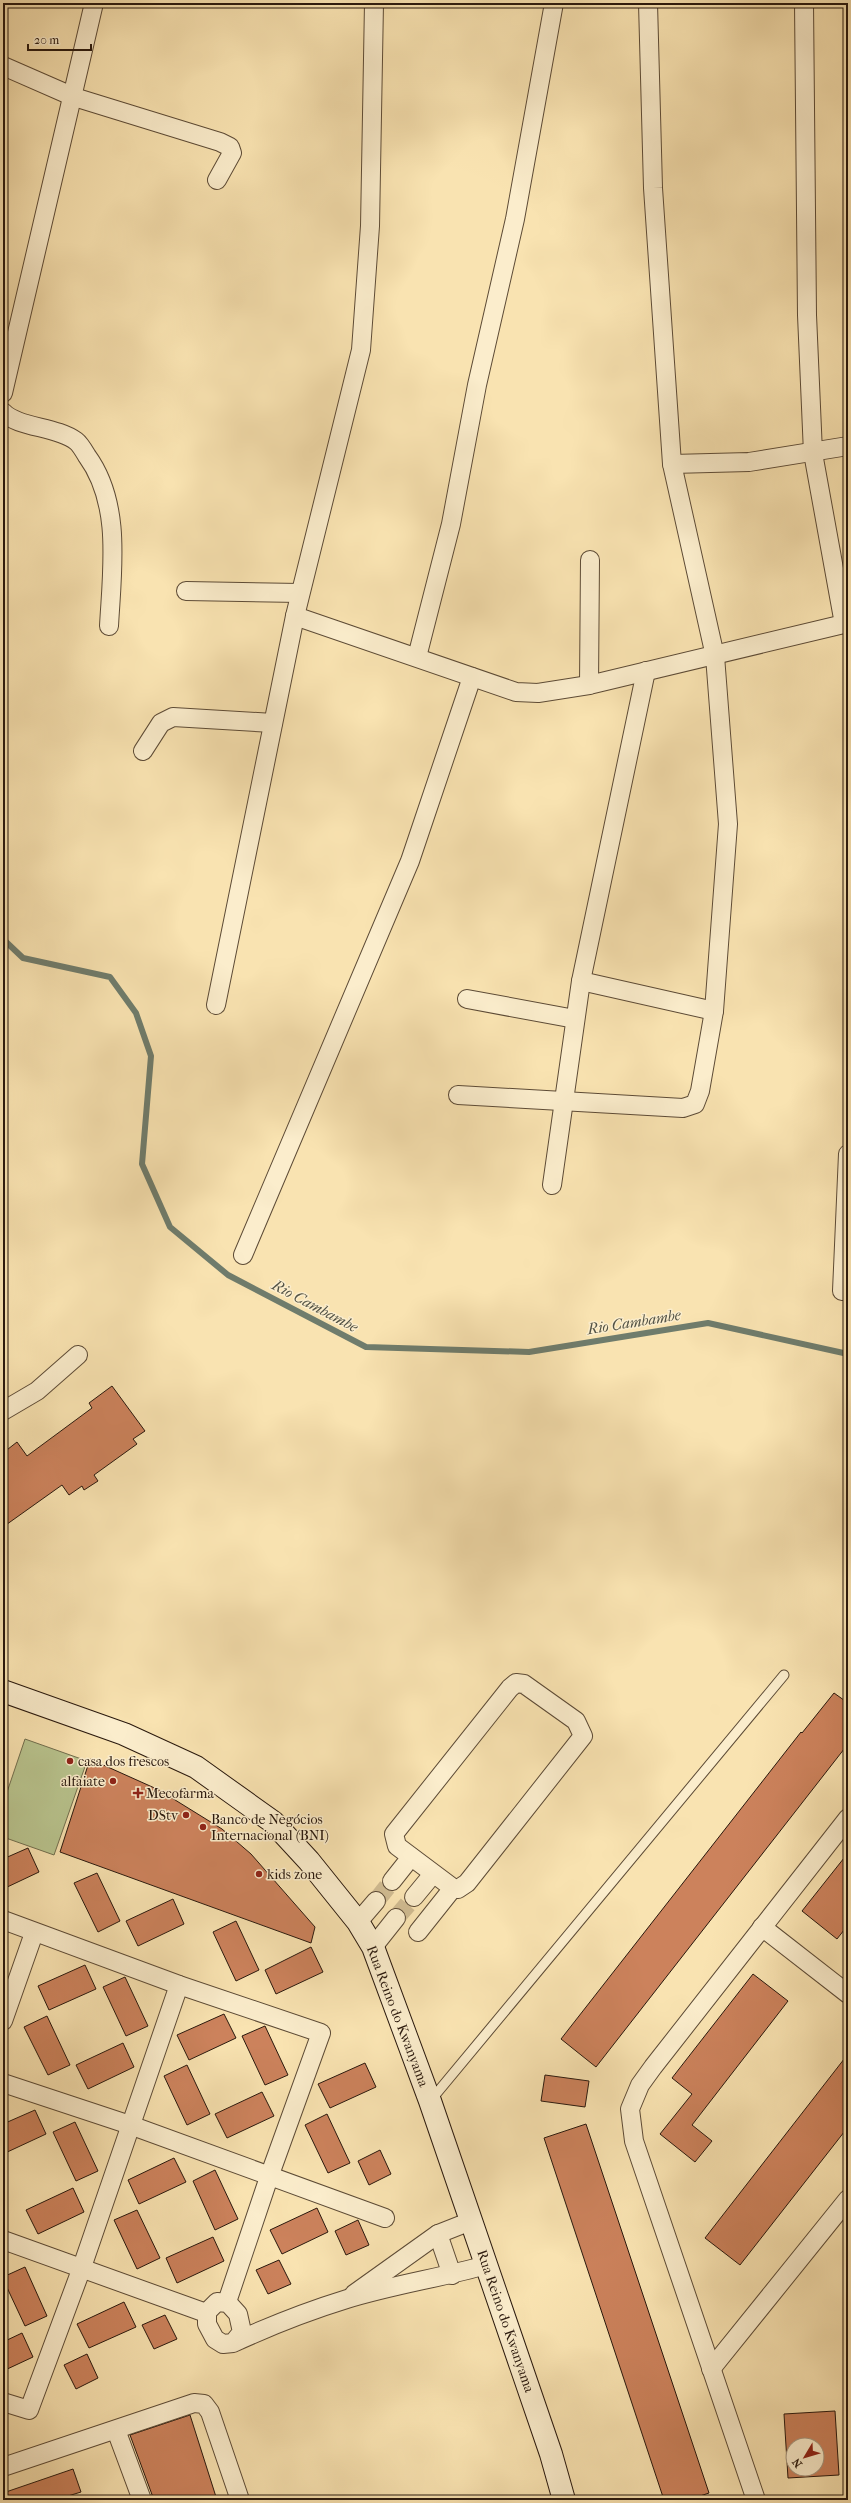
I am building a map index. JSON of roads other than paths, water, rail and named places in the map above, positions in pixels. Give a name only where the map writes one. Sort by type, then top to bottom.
[{"type":"street","points":[[3,393],[74,97],[94,3]]},
{"type":"street","points":[[216,1005],[294,616],[361,350],[370,226],[374,3]]},
{"type":"street","points":[[417,657],[451,524],[477,386],[515,219],[554,3]]},
{"type":"street","points":[[458,1095],[683,1108],[695,1104],[700,1091],[714,1011],[728,824],[715,656],[672,464],[653,188],[648,3]]},
{"type":"street","points":[[294,616],[516,692],[538,693],[589,685],[846,624],[814,453],[807,315],[804,3]]},
{"type":"street","points":[[3,66],[74,97],[220,142],[230,147],[232,153],[217,180]]},
{"type":"street","points":[[3,412],[14,419],[51,428],[77,441],[94,466],[108,507],[114,549],[109,626]]},
{"type":"street","points":[[672,464],[749,462],[814,453],[848,446]]},
{"type":"street","points":[[589,685],[590,560]]},
{"type":"street","points":[[186,591],[300,593]]},
{"type":"street","points":[[552,1185],[581,981],[646,671]]},
{"type":"street","points":[[243,1254],[410,861],[472,677]]},
{"type":"street","points":[[143,751],[161,723],[173,717],[273,723]]},
{"type":"street","points":[[581,981],[714,1011]]},
{"type":"street","points":[[467,999],[575,1019]]},
{"type":"street","points":[[842,1291],[848,1154]]},
{"type":"street","points":[[3,1411],[37,1391],[78,1355]]},
{"type":"street","points":[[524,1684],[576,1721],[583,1736],[467,1883],[458,1888],[453,1888],[411,1857],[397,1846],[394,1834],[513,1685],[524,1684]]},
{"type":"street","name":"Rua Reino do Kwanyama","points":[[3,1691],[124,1734],[196,1767],[273,1822],[309,1861],[358,1922],[373,1947],[430,2101],[551,2454],[564,2500]]},
{"type":"street","points":[[756,2500],[634,2141],[630,2109],[640,2085],[848,1818]]},
{"type":"street","points":[[392,1881],[411,1857]]},
{"type":"street","points":[[414,1897],[433,1874]]},
{"type":"street","points":[[418,1932],[453,1888]]},
{"type":"street","points":[[358,1922],[376,1900]]},
{"type":"street","points":[[373,1947],[396,1918]]},
{"type":"street","points":[[3,1920],[34,1933],[178,1985],[321,2033],[269,2177],[227,2302]]},
{"type":"street","points":[[762,1927],[848,1994]]},
{"type":"street","points":[[3,2021],[34,1933]]},
{"type":"street","points":[[3,2402],[29,2410],[81,2270],[178,1985]]},
{"type":"street","points":[[3,2083],[130,2125],[269,2177],[386,2218]]},
{"type":"street","points":[[711,2369],[848,2199]]},
{"type":"street","points":[[348,2298],[438,2234],[471,2221]]},
{"type":"street","points":[[438,2234],[452,2275]]},
{"type":"street","points":[[3,2240],[81,2270],[206,2313]]},
{"type":"street","points":[[233,2343],[240,2336],[241,2322],[233,2306],[227,2302],[217,2302],[209,2308],[206,2313],[207,2324],[215,2339],[223,2344],[233,2343],[265,2328],[348,2298],[452,2275],[486,2265]]},
{"type":"street","points":[[241,2322],[265,2328]]},
{"type":"street","points":[[3,2467],[194,2403],[204,2404],[210,2412],[240,2500]]},
{"type":"street","points":[[116,2430],[142,2500]]},
{"type":"street","name":"Rua Reino do Kwanyama","points":[[551,2454],[572,2500]]},
{"type":"lane","points":[[430,2101],[784,1675]]},
{"type":"waterway","name":"Rio Cambambe","points":[[3,939],[23,958],[110,977],[136,1013],[151,1056],[142,1164],[170,1227],[228,1275],[366,1347],[529,1352],[708,1323],[848,1354]]},
{"type":"tunnel","points":[[376,1901],[392,1881]]},
{"type":"tunnel","points":[[396,1918],[414,1897]]},
{"type":"place","name":"casa dos frescos","points":[[70,1761]]},
{"type":"place","name":"alfaiate","points":[[113,1781]]},
{"type":"place","name":"Mecofarma","points":[[138,1793]]},
{"type":"place","name":"DStv","points":[[186,1815]]},
{"type":"place","name":"Banco de Negócios Internacional (BNI)","points":[[203,1827]]},
{"type":"place","name":"kids zone","points":[[259,1874]]}]
